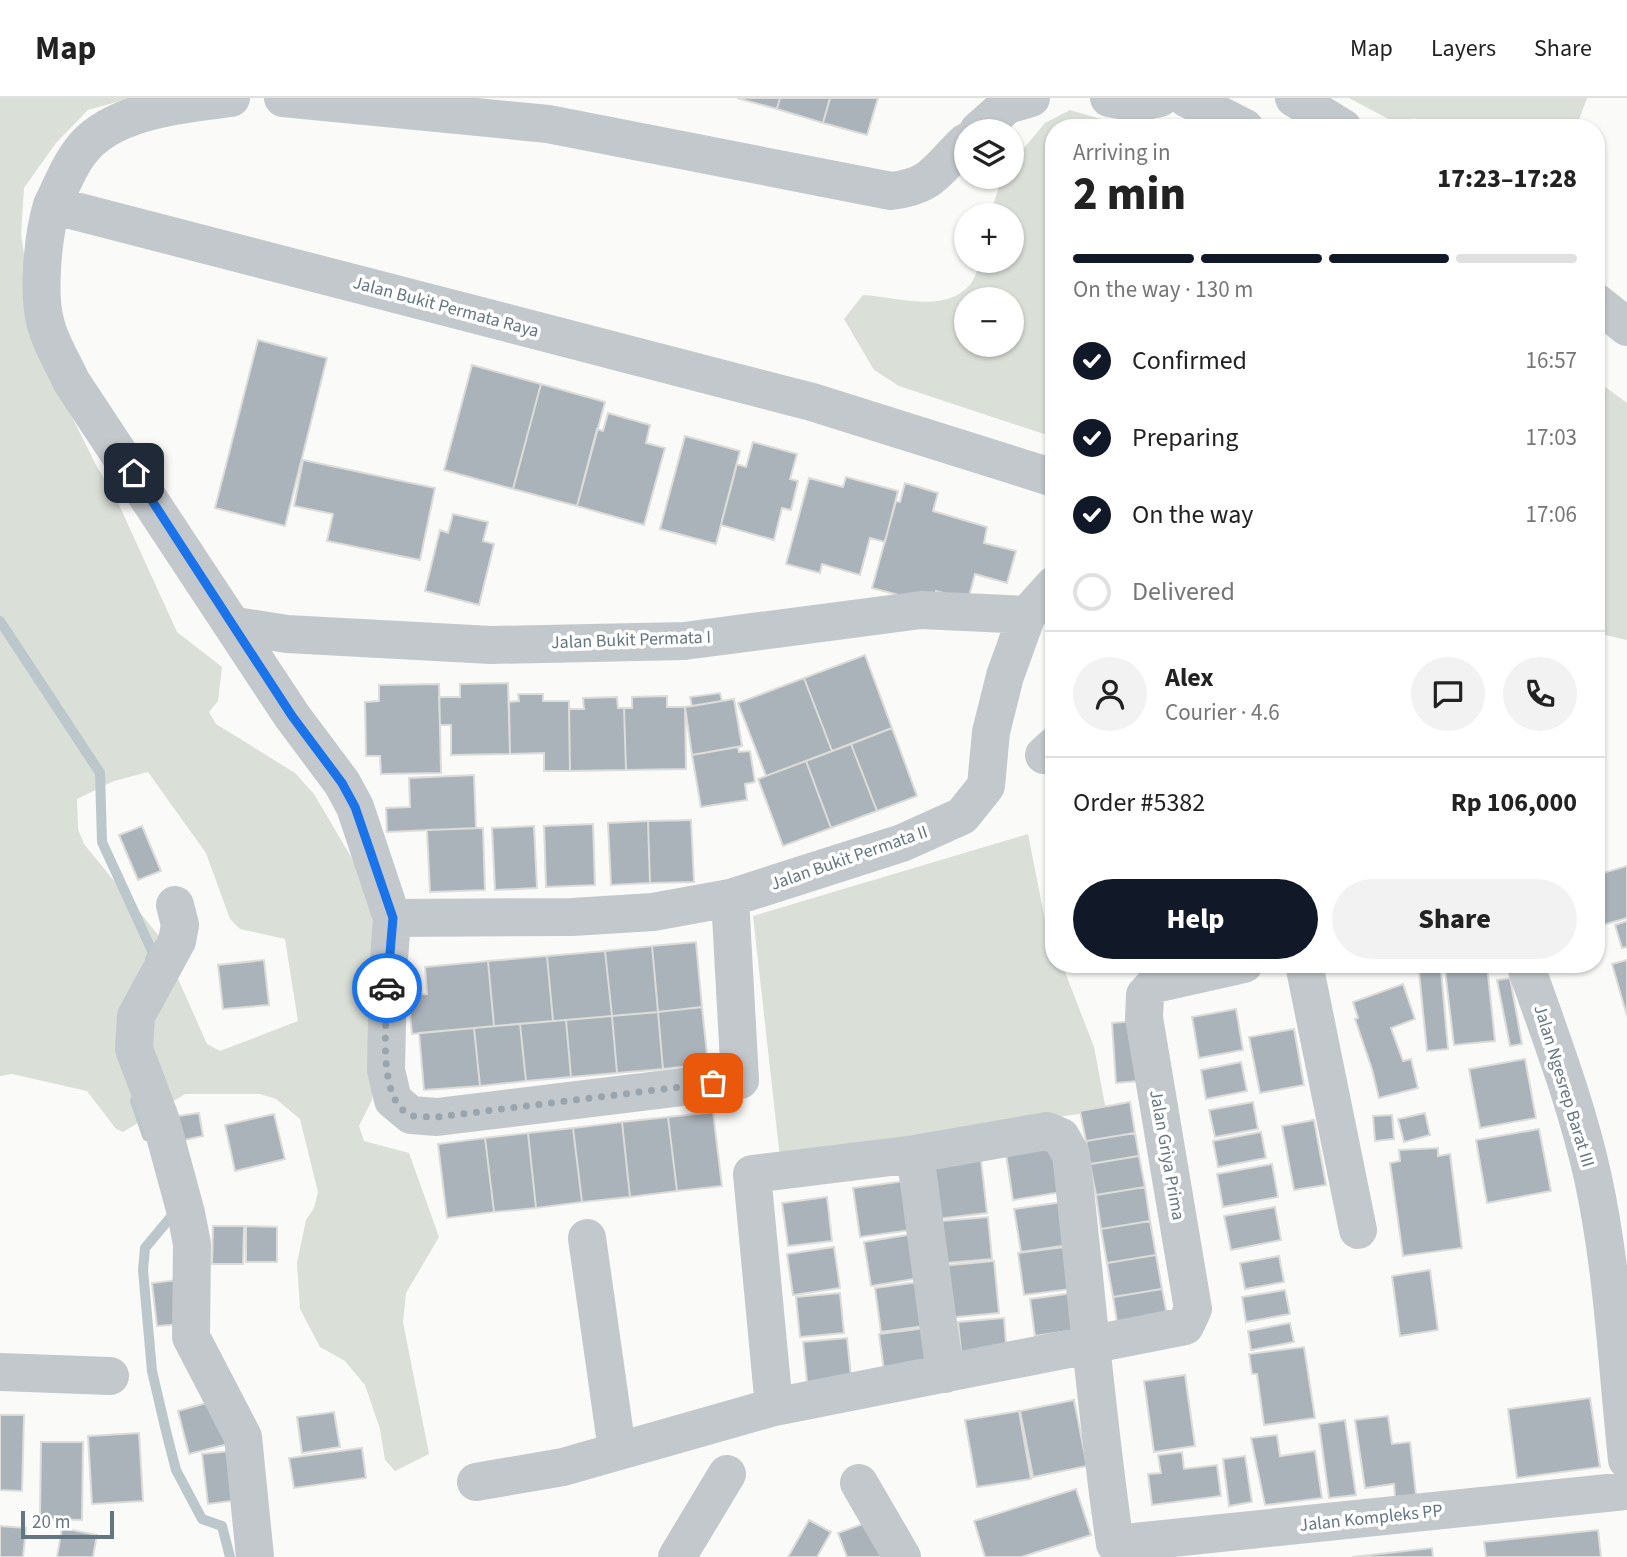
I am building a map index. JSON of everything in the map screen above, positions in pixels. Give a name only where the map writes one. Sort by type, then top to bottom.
[{"type":"street","points":[[231,98],[155,108],[106,130],[81,150],[52,205],[44,232],[42,298],[46,326],[71,381],[236,626],[292,716],[342,783],[355,807],[393,918],[388,973],[386,1070],[393,1100],[411,1115],[437,1117],[740,1080],[730,898]]},
{"type":"street","points":[[283,98],[548,124],[891,191],[914,188],[932,177],[954,154]]},
{"type":"street","points":[[1109,98],[1137,103],[1160,98]]},
{"type":"street","points":[[1186,98],[1227,119]]},
{"type":"street","points":[[1294,98],[1328,119]]},
{"type":"street","points":[[992,119],[1013,100]]},
{"type":"street","name":"Jalan Bukit Permata Raya","points":[[52,205],[812,402],[1045,475]]},
{"type":"street","points":[[1605,309],[1627,327]]},
{"type":"street","points":[[1605,334],[1627,349]]},
{"type":"street","points":[[1027,615],[1045,595]]},
{"type":"street","name":"Jalan Bukit Permata I","points":[[236,626],[287,634],[491,645],[684,641],[921,610],[1027,615]]},
{"type":"street","name":"Jalan Bukit Permata II","points":[[393,918],[612,916],[653,912],[730,898],[902,843],[962,816],[986,786],[991,732],[1005,676],[1027,615]]},
{"type":"street","points":[[175,905],[180,925],[177,941],[136,1016],[134,1049],[161,1121],[186,1213],[192,1244],[191,1337],[243,1437],[255,1557]]},
{"type":"street","name":"Jalan Griya Prima","points":[[1093,1343],[1185,1326],[1193,1309],[1144,1018],[1145,995],[1155,984],[1204,973]]},
{"type":"street","points":[[1306,973],[1358,1230]]},
{"type":"street","name":"Jalan Ngesrep Barat III","points":[[1528,973],[1569,1090],[1593,1179],[1609,1285],[1627,1460]]},
{"type":"street","name":"Jalan Kompleks PP","points":[[774,1407],[752,1174],[915,1154],[1047,1131],[1061,1137],[1071,1155],[1093,1343],[1101,1448],[1115,1550],[1627,1491]]},
{"type":"street","points":[[915,1154],[945,1374]]},
{"type":"street","points":[[587,1238],[617,1450]]},
{"type":"street","points":[[476,1482],[563,1466],[774,1407],[1093,1343]]},
{"type":"street","points":[[0,1372],[110,1376]]},
{"type":"street","points":[[677,1557],[727,1474]]},
{"type":"street","points":[[859,1483],[902,1557]]},
{"type":"shaded area","points":[[0,98],[130,98],[88,110],[56,143],[24,188],[21,234],[38,349],[97,467],[115,496],[177,632],[222,667],[218,701],[209,712],[216,724],[295,773],[314,794],[367,884],[379,944],[382,1018],[372,1100],[359,1126],[364,1141],[409,1153],[439,1237],[406,1293],[403,1322],[429,1454],[395,1471],[385,1460],[380,1429],[365,1385],[345,1361],[320,1347],[300,1309],[297,1263],[306,1220],[314,1208],[318,1192],[300,1119],[276,1099],[260,1094],[185,1094],[123,1132],[116,1129],[87,1091],[12,1074],[0,1076]],"holes":[[[148,772],[206,853],[230,919],[240,929],[285,939],[298,1021],[220,1051],[207,1044],[159,936],[84,844],[78,829],[77,799],[114,781]]]},
{"type":"shaded area","points":[[1349,98],[1587,98],[1579,119],[1389,119]]},
{"type":"shaded area","points":[[1070,110],[1101,119],[1053,119]]},
{"type":"shaded area","points":[[1045,123],[1045,434],[899,386],[874,370],[844,319],[863,295],[921,302],[954,296],[954,357],[1024,357],[1024,287],[967,287],[976,273],[1024,273],[1024,203],[994,203],[998,189],[1024,189],[1024,148]]},
{"type":"shaded area","points":[[1605,387],[1627,403],[1627,640],[1605,635]]},
{"type":"shaded area","points":[[1028,834],[1045,920],[1045,973],[1065,973],[1094,1047],[1106,1110],[780,1158],[753,916]]},
{"type":"building","points":[[737,98],[780,98],[777,109]]},
{"type":"building","points":[[780,98],[830,98],[823,123],[777,109]]},
{"type":"building","points":[[830,98],[878,98],[867,135],[823,123]]},
{"type":"building","points":[[258,340],[327,358],[285,526],[215,508]]},
{"type":"building","points":[[472,365],[541,384],[513,489],[444,470]]},
{"type":"building","points":[[541,384],[605,402],[577,506],[513,489]]},
{"type":"building","points":[[608,413],[650,425],[646,443],[665,448],[644,525],[577,506],[597,429],[603,431]]},
{"type":"building","points":[[685,436],[740,451],[716,544],[660,529]]},
{"type":"building","points":[[753,442],[797,454],[790,479],[798,481],[791,510],[782,508],[774,540],[721,525],[737,464],[746,467]]},
{"type":"building","points":[[303,460],[435,488],[420,560],[327,541],[333,514],[294,506]]},
{"type":"building","points":[[846,477],[898,491],[885,542],[870,538],[860,575],[822,564],[820,573],[786,564],[809,478],[843,487]]},
{"type":"building","points":[[905,483],[938,493],[933,511],[987,527],[984,543],[1016,551],[1007,583],[975,574],[968,600],[936,591],[933,604],[872,588],[896,501],[900,502]]},
{"type":"building","points":[[453,514],[488,522],[483,541],[494,544],[479,605],[425,591],[440,530],[448,533]]},
{"type":"building","points":[[865,655],[892,728],[832,751],[804,678]]},
{"type":"building","points":[[804,678],[832,751],[766,776],[738,703]]},
{"type":"building","points":[[508,683],[510,754],[451,755],[451,725],[440,725],[439,697],[460,697],[460,684]]},
{"type":"building","points":[[439,684],[441,773],[381,774],[380,756],[366,756],[365,702],[379,701],[379,685]]},
{"type":"building","points":[[720,693],[722,701],[692,706],[690,697]]},
{"type":"building","points":[[518,694],[543,694],[543,701],[569,701],[570,771],[544,771],[544,753],[510,754],[509,702],[519,701]]},
{"type":"building","points":[[667,696],[667,707],[685,707],[686,769],[626,770],[624,708],[632,708],[632,697]]},
{"type":"building","points":[[617,697],[618,708],[624,708],[626,770],[570,771],[569,709],[584,709],[583,698]]},
{"type":"building","points":[[734,699],[742,746],[692,755],[685,707]]},
{"type":"building","points":[[892,728],[917,796],[877,811],[851,744]]},
{"type":"building","points":[[851,744],[877,811],[831,828],[806,761]]},
{"type":"building","points":[[738,747],[739,752],[750,751],[755,782],[745,784],[747,800],[701,807],[692,755]]},
{"type":"building","points":[[806,761],[831,828],[783,846],[758,779]]},
{"type":"building","points":[[474,775],[476,828],[387,832],[386,808],[410,807],[409,778]]},
{"type":"building","points":[[691,820],[694,882],[650,883],[648,821]]},
{"type":"building","points":[[648,821],[650,883],[611,885],[608,823]]},
{"type":"building","points":[[593,824],[595,885],[546,887],[544,826]]},
{"type":"building","points":[[142,826],[161,871],[138,880],[119,835]]},
{"type":"building","points":[[534,826],[537,888],[495,890],[492,828]]},
{"type":"building","points":[[483,828],[485,890],[430,892],[427,830]]},
{"type":"building","points":[[1627,866],[1627,918],[1605,924],[1605,872]]},
{"type":"building","points":[[1627,921],[1627,947],[1622,948],[1615,925]]},
{"type":"building","points":[[696,942],[702,1007],[658,1012],[652,946]]},
{"type":"building","points":[[652,946],[658,1012],[612,1016],[605,951]]},
{"type":"building","points":[[605,951],[612,1016],[553,1021],[547,956]]},
{"type":"building","points":[[547,956],[553,1021],[494,1026],[488,961]]},
{"type":"building","points":[[264,960],[269,1005],[223,1009],[218,965]]},
{"type":"building","points":[[1627,960],[1627,1016],[1612,964]]},
{"type":"building","points":[[488,961],[494,1026],[412,1034],[408,995],[427,994],[425,967]]},
{"type":"building","points":[[1419,973],[1441,973],[1448,1049],[1427,1051]]},
{"type":"building","points":[[1445,973],[1488,973],[1495,1041],[1454,1045]]},
{"type":"building","points":[[1510,978],[1522,1044],[1510,1046],[1497,980]]},
{"type":"building","points":[[1403,984],[1415,1019],[1391,1028],[1403,1061],[1411,1059],[1418,1088],[1379,1098],[1355,1019],[1358,1018],[1353,1002]]},
{"type":"building","points":[[702,1007],[708,1064],[663,1069],[658,1012]]},
{"type":"building","points":[[1236,1009],[1243,1050],[1199,1058],[1192,1017]]},
{"type":"building","points":[[658,1012],[663,1069],[617,1073],[612,1016]]},
{"type":"building","points":[[612,1016],[617,1073],[571,1077],[566,1020]]},
{"type":"building","points":[[566,1020],[571,1077],[526,1081],[520,1024]]},
{"type":"building","points":[[1134,1021],[1138,1081],[1116,1083],[1112,1023]]},
{"type":"building","points":[[520,1024],[526,1081],[480,1086],[474,1028]]},
{"type":"building","points":[[474,1028],[480,1086],[424,1090],[419,1033]]},
{"type":"building","points":[[1294,1029],[1304,1085],[1260,1093],[1249,1037]]},
{"type":"building","points":[[1525,1059],[1536,1118],[1480,1128],[1469,1069]]},
{"type":"building","points":[[1241,1062],[1247,1091],[1206,1099],[1201,1070]]},
{"type":"building","points":[[1130,1102],[1135,1133],[1086,1141],[1080,1111]]},
{"type":"building","points":[[1253,1102],[1258,1129],[1215,1137],[1209,1110]]},
{"type":"building","points":[[713,1112],[722,1186],[677,1191],[668,1117]]},
{"type":"building","points":[[199,1113],[203,1136],[175,1142],[171,1117]]},
{"type":"building","points":[[1425,1113],[1430,1135],[1404,1142],[1398,1119]]},
{"type":"building","points":[[274,1114],[285,1159],[235,1171],[225,1125]]},
{"type":"building","points":[[1392,1115],[1394,1139],[1375,1141],[1373,1116]]},
{"type":"building","points":[[668,1117],[677,1191],[630,1197],[622,1122]]},
{"type":"building","points":[[1314,1120],[1326,1185],[1294,1190],[1282,1126]]},
{"type":"building","points":[[622,1122],[630,1197],[582,1202],[573,1128]]},
{"type":"building","points":[[573,1128],[582,1202],[536,1208],[528,1133]]},
{"type":"building","points":[[1539,1129],[1551,1191],[1487,1203],[1476,1140]]},
{"type":"building","points":[[1261,1132],[1266,1158],[1218,1167],[1213,1141]]},
{"type":"building","points":[[528,1133],[536,1208],[494,1212],[485,1138]]},
{"type":"building","points":[[1135,1133],[1139,1156],[1090,1164],[1086,1141]]},
{"type":"building","points":[[485,1138],[494,1212],[447,1218],[438,1144]]},
{"type":"building","points":[[1054,1146],[1062,1192],[1013,1200],[1006,1154]]},
{"type":"building","points":[[1438,1148],[1438,1156],[1450,1154],[1462,1248],[1403,1256],[1390,1163],[1400,1161],[1399,1150]]},
{"type":"building","points":[[1139,1156],[1145,1187],[1096,1195],[1090,1164]]},
{"type":"building","points":[[981,1160],[987,1213],[936,1219],[930,1166]]},
{"type":"building","points":[[1272,1164],[1278,1197],[1223,1207],[1217,1174]]},
{"type":"building","points":[[912,1180],[919,1229],[860,1237],[853,1188]]},
{"type":"building","points":[[1145,1187],[1150,1221],[1101,1229],[1096,1195]]},
{"type":"building","points":[[827,1197],[832,1241],[788,1246],[782,1203]]},
{"type":"building","points":[[1063,1202],[1069,1245],[1021,1252],[1014,1209]]},
{"type":"building","points":[[1275,1207],[1281,1240],[1231,1250],[1224,1216]]},
{"type":"building","points":[[988,1217],[992,1259],[946,1263],[942,1221]]},
{"type":"building","points":[[1150,1221],[1156,1255],[1107,1263],[1101,1229]]},
{"type":"building","points":[[213,1226],[244,1226],[243,1264],[212,1264]]},
{"type":"building","points":[[246,1226],[277,1227],[277,1262],[246,1262]]},
{"type":"building","points":[[913,1234],[920,1278],[871,1286],[864,1242]]},
{"type":"building","points":[[834,1247],[840,1288],[793,1295],[787,1254]]},
{"type":"building","points":[[1065,1247],[1071,1289],[1024,1295],[1018,1253]]},
{"type":"building","points":[[1156,1255],[1162,1289],[1113,1297],[1107,1263]]},
{"type":"building","points":[[1279,1256],[1284,1282],[1245,1289],[1240,1263]]},
{"type":"building","points":[[994,1261],[999,1313],[946,1318],[940,1266]]},
{"type":"building","points":[[1430,1270],[1438,1330],[1400,1336],[1392,1276]]},
{"type":"building","points":[[177,1280],[182,1324],[157,1326],[152,1283]]},
{"type":"building","points":[[919,1282],[925,1326],[881,1332],[875,1288]]},
{"type":"building","points":[[1162,1289],[1168,1320],[1118,1328],[1113,1297]]},
{"type":"building","points":[[1285,1290],[1290,1314],[1246,1322],[1242,1297]]},
{"type":"building","points":[[840,1293],[844,1333],[800,1337],[796,1297]]},
{"type":"building","points":[[1073,1293],[1075,1330],[1035,1336],[1030,1299]]},
{"type":"building","points":[[1004,1318],[1007,1356],[962,1361],[958,1322]]},
{"type":"building","points":[[1290,1323],[1294,1342],[1251,1350],[1248,1331]]},
{"type":"building","points":[[925,1328],[931,1372],[885,1378],[879,1334]]},
{"type":"building","points":[[847,1338],[852,1387],[808,1391],[803,1342]]},
{"type":"building","points":[[1304,1347],[1315,1418],[1264,1425],[1257,1374],[1252,1374],[1249,1354]]},
{"type":"building","points":[[1185,1375],[1195,1446],[1154,1452],[1144,1381]]},
{"type":"building","points":[[1590,1398],[1600,1467],[1517,1478],[1508,1409]]},
{"type":"building","points":[[217,1400],[228,1444],[189,1454],[178,1411]]},
{"type":"building","points":[[1074,1400],[1087,1466],[1033,1477],[1020,1411]]},
{"type":"building","points":[[1019,1411],[1031,1479],[977,1487],[965,1420]]},
{"type":"building","points":[[334,1412],[340,1447],[302,1453],[297,1417]]},
{"type":"building","points":[[0,1415],[24,1415],[22,1491],[0,1490]]},
{"type":"building","points":[[1388,1416],[1392,1444],[1410,1442],[1416,1495],[1395,1497],[1394,1484],[1365,1488],[1355,1420]]},
{"type":"building","points":[[1345,1420],[1356,1495],[1329,1498],[1319,1424]]},
{"type":"building","points":[[139,1433],[143,1501],[92,1504],[88,1436]]},
{"type":"building","points":[[1277,1435],[1280,1456],[1315,1451],[1322,1498],[1265,1505],[1251,1438]]},
{"type":"building","points":[[41,1442],[83,1442],[82,1520],[40,1519]]},
{"type":"building","points":[[362,1448],[366,1478],[294,1488],[289,1458]]},
{"type":"building","points":[[241,1450],[247,1499],[208,1504],[202,1454]]},
{"type":"building","points":[[1182,1452],[1184,1469],[1217,1465],[1221,1496],[1152,1505],[1148,1474],[1161,1473],[1158,1455]]},
{"type":"building","points":[[1245,1456],[1252,1502],[1229,1506],[1223,1459]]},
{"type":"building","points":[[1076,1489],[1091,1535],[1021,1557],[985,1557],[974,1521]]},
{"type":"building","points":[[809,1520],[831,1532],[817,1557],[788,1557]]},
{"type":"building","points":[[874,1520],[887,1557],[847,1557],[838,1533]]},
{"type":"building","points":[[0,1526],[26,1528],[23,1557],[0,1557]]},
{"type":"building","points":[[62,1528],[97,1535],[93,1557],[57,1557]]},
{"type":"building","points":[[1598,1530],[1601,1557],[1486,1557],[1484,1542]]},
{"type":"building","points":[[1432,1548],[1433,1557],[1352,1557]]},
{"type":"waterway","points":[[0,621],[100,773],[102,842],[153,953],[150,959]]},
{"type":"waterway","points":[[135,1101],[147,1136]]},
{"type":"waterway","points":[[175,1212],[145,1248],[143,1270],[152,1371],[176,1470],[202,1519],[222,1526],[230,1557]]},
{"type":"way so far","points":[[387,988],[386,1070],[393,1100],[411,1115],[437,1117],[713,1083]]},
{"type":"route","points":[[134,473],[236,626],[292,716],[342,783],[355,807],[393,918],[387,988]]}]
